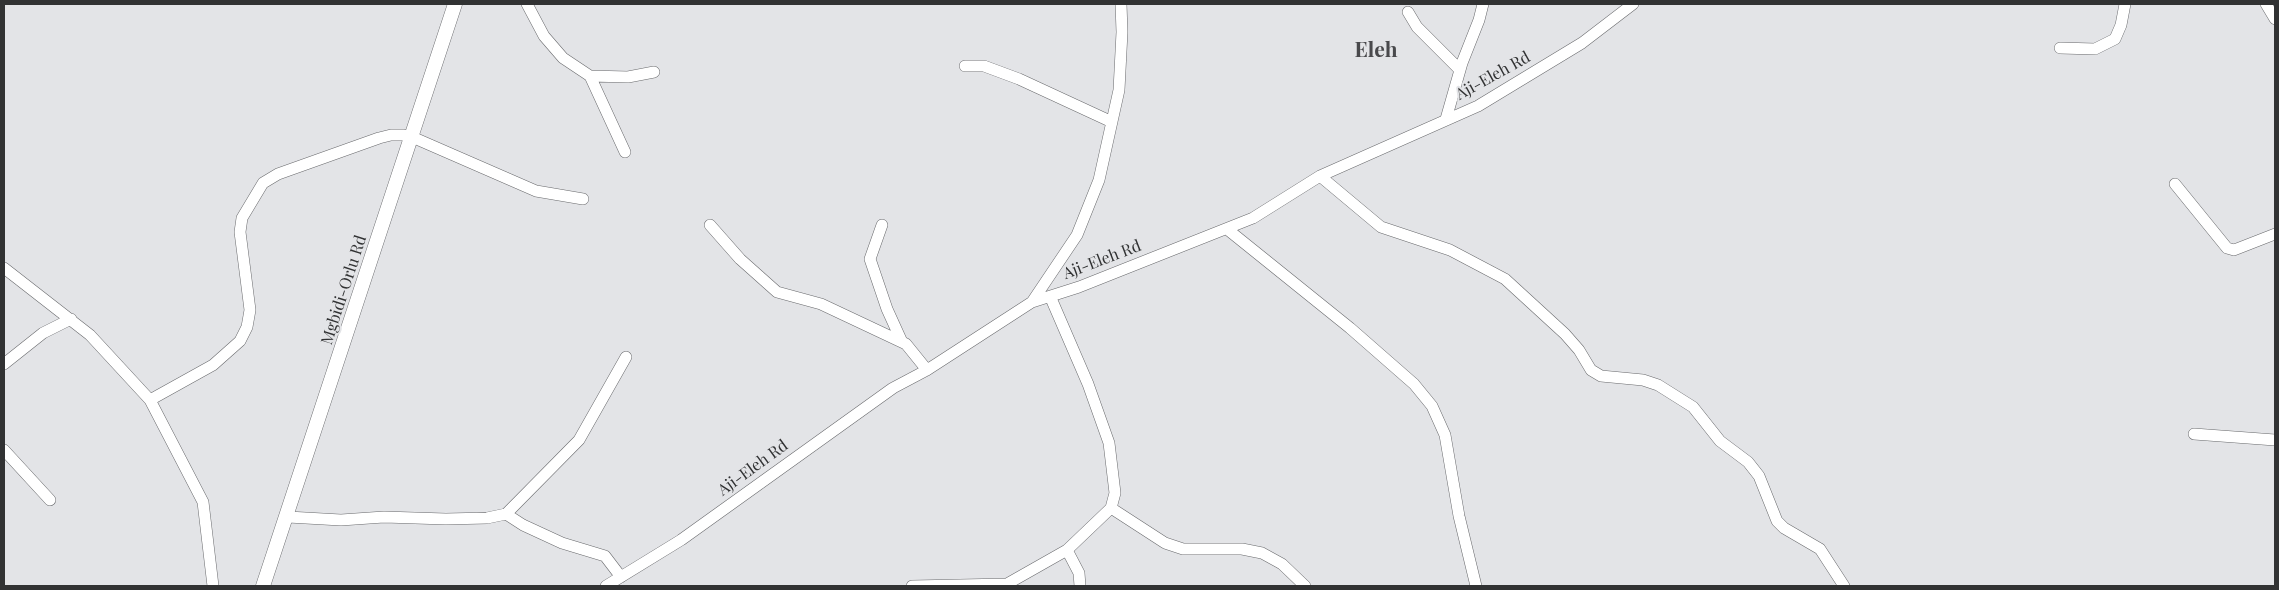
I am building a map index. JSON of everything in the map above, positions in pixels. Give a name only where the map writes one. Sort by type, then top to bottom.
[{"type":"main road","name":"Mgbidi-Orlu Rd","points":[[263,586],[288,517],[455,4]]},
{"type":"street","points":[[527,4],[544,36],[562,58],[590,76],[628,77],[654,72]]},
{"type":"street","points":[[1032,302],[1078,235],[1099,180],[1119,90],[1122,32],[1121,4]]},
{"type":"street","points":[[1446,118],[1460,70],[1479,20],[1482,4]]},
{"type":"street","name":"Aji-Eleh Rd","points":[[606,586],[682,540],[893,388],[928,370],[1032,302],[1253,218],[1320,176],[1446,118],[1478,106],[1582,43],[1633,4]]},
{"type":"street","points":[[2060,48],[2094,49],[2115,39],[2122,25],[2125,4]]},
{"type":"street","points":[[2266,4],[2275,19]]},
{"type":"street","points":[[1408,12],[1417,27],[1460,70]]},
{"type":"street","points":[[964,66],[984,66],[1019,79],[1112,122]]},
{"type":"street","points":[[590,76],[625,152]]},
{"type":"street","points":[[150,400],[188,381],[213,365],[240,341],[247,327],[250,310],[240,232],[242,218],[263,183],[278,174],[391,135],[412,137],[536,192],[584,199]]},
{"type":"street","points":[[1320,176],[1381,227],[1450,250],[1505,279],[1565,334],[1580,350],[1591,370],[1601,376],[1642,380],[1658,385],[1693,407],[1720,441],[1748,462],[1759,476],[1777,520],[1784,528],[1820,549],[1844,586]]},
{"type":"street","points":[[2175,184],[2227,248],[2234,250],[2275,234]]},
{"type":"street","points":[[710,225],[740,259],[777,292],[821,304],[906,344],[928,370]]},
{"type":"street","points":[[882,225],[870,259],[887,309],[902,342]]},
{"type":"street","points":[[1227,229],[1350,328],[1414,384],[1432,406],[1445,435],[1459,516],[1476,586]]},
{"type":"street","points":[[4,268],[90,335],[150,400],[204,502],[213,586]]},
{"type":"street","points":[[912,586],[1007,584],[1067,550],[1111,508],[1115,493],[1109,443],[1088,384],[1050,296]]},
{"type":"street","points":[[4,364],[44,333],[70,319]]},
{"type":"street","points":[[288,517],[341,520],[384,517],[446,519],[487,518],[506,514],[579,440],[626,358]]},
{"type":"street","points":[[2194,434],[2275,440]]},
{"type":"street","points":[[4,450],[50,500]]},
{"type":"street","points":[[1111,508],[1165,543],[1183,549],[1242,549],[1262,553],[1282,564],[1305,586]]},
{"type":"street","points":[[506,514],[523,525],[562,543],[605,556],[621,577]]},
{"type":"street","points":[[1067,550],[1079,573],[1080,586]]},
{"type":"district","name":"Eleh","points":[[1376,50]]}]
